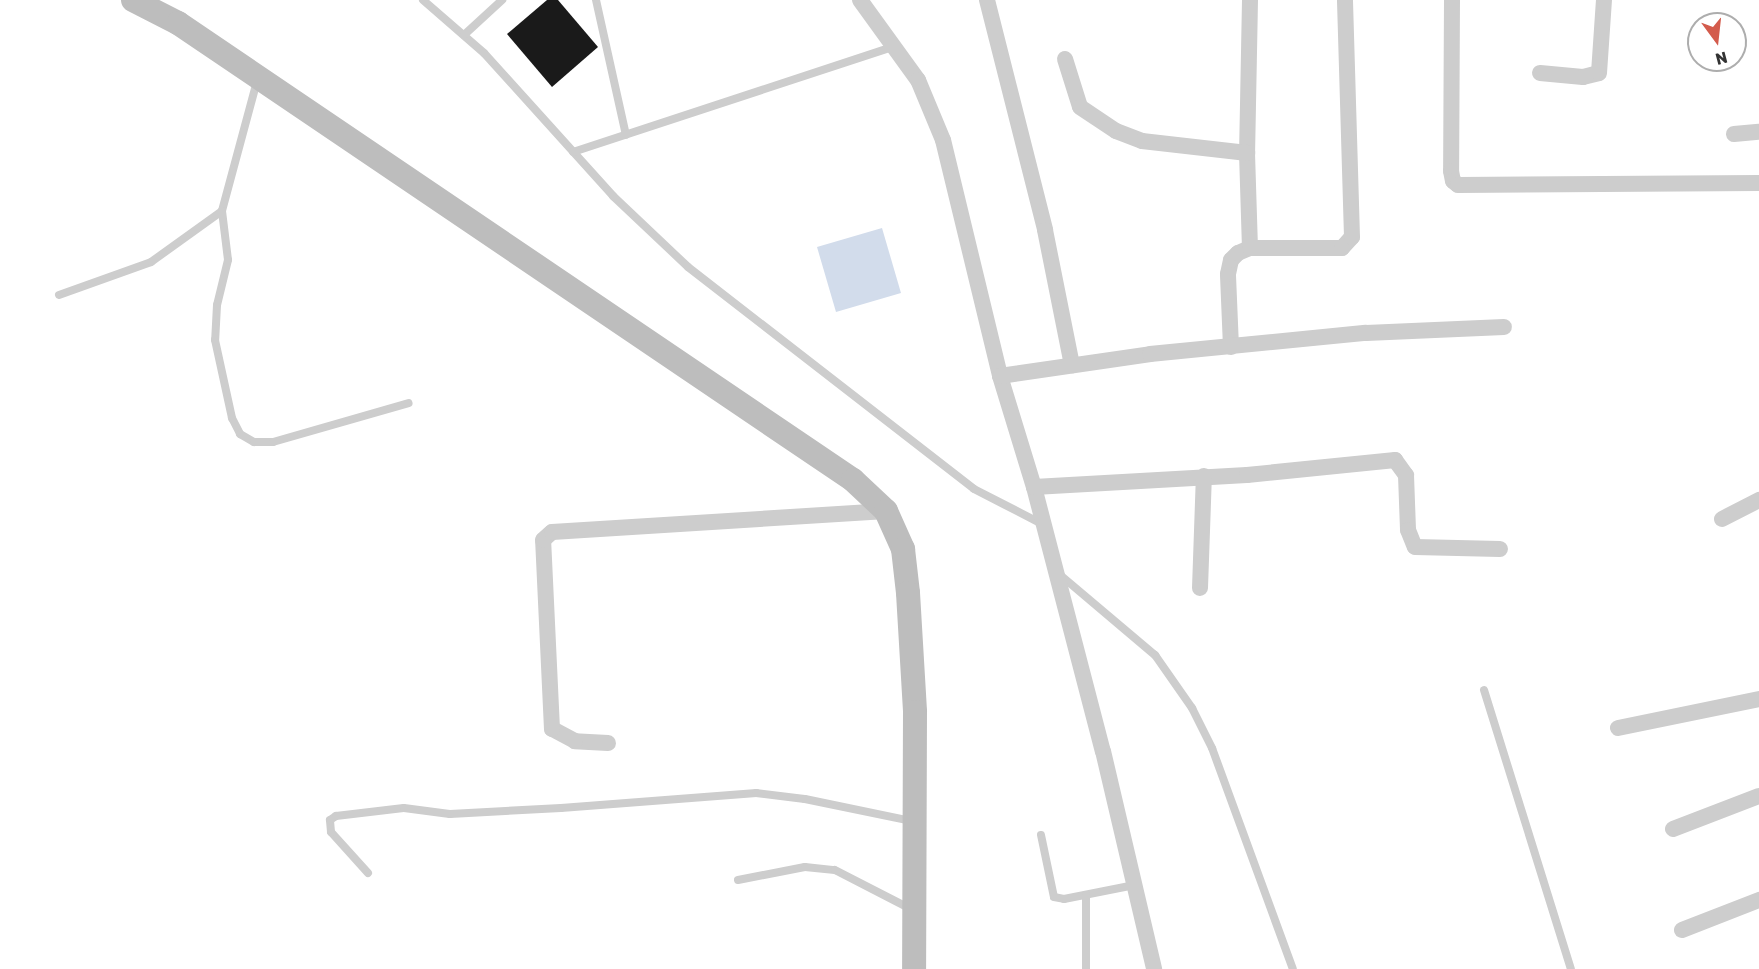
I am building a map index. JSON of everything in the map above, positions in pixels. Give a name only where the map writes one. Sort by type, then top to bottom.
[{"type":"street","points":[[133,0],[178,23],[853,480],[886,511],[903,549],[908,592],[915,822],[914,969]]},
{"type":"street","points":[[860,0],[896,46],[918,80],[943,141],[1000,376],[1034,487],[1056,572],[1154,969]]},
{"type":"street","points":[[987,0],[1045,230],[1072,365]]},
{"type":"street","points":[[1250,0],[1247,153],[1250,248]]},
{"type":"street","points":[[1231,347],[1228,274],[1231,260],[1250,248],[1342,248],[1352,237],[1345,0]]},
{"type":"street","points":[[1452,0],[1451,171],[1458,185],[1759,183]]},
{"type":"street","points":[[1540,73],[1584,77],[1599,73],[1604,0]]},
{"type":"street","points":[[1065,59],[1080,107],[1116,130],[1142,141],[1247,153]]},
{"type":"street","points":[[1734,134],[1759,132]]},
{"type":"street","points":[[1000,376],[1072,365],[1366,333],[1504,327]]},
{"type":"street","points":[[1034,487],[1395,460],[1406,475],[1408,530],[1415,547],[1500,549]]},
{"type":"street","points":[[1200,588],[1204,476]]},
{"type":"street","points":[[1722,519],[1759,500]]},
{"type":"street","points":[[608,743],[575,741],[552,729],[543,540],[552,532],[886,511]]},
{"type":"street","points":[[1618,728],[1759,699]]},
{"type":"street","points":[[1673,829],[1759,796]]},
{"type":"street","points":[[1682,930],[1759,900]]},
{"type":"lane","points":[[423,0],[464,35],[650,234],[687,267],[974,489],[1044,525]]},
{"type":"lane","points":[[464,35],[502,0]]},
{"type":"lane","points":[[596,0],[627,135]]},
{"type":"lane","points":[[573,152],[896,46]]},
{"type":"lane","points":[[258,78],[222,211],[228,260],[217,305],[215,340],[232,418],[240,434],[254,442],[273,442],[409,403]]},
{"type":"lane","points":[[59,295],[151,262],[222,211]]},
{"type":"lane","points":[[1056,572],[1155,655],[1192,708],[1212,748],[1293,969]]},
{"type":"lane","points":[[1484,690],[1571,969]]},
{"type":"lane","points":[[368,873],[331,832],[330,820],[336,816],[404,808],[450,814],[561,808],[756,793],[805,799],[915,822]]},
{"type":"lane","points":[[1041,835],[1054,897],[1086,895],[1135,885]]},
{"type":"lane","points":[[738,880],[805,867],[835,870],[915,910]]},
{"type":"lane","points":[[1086,895],[1086,969]]},
{"type":"water","points":[[882,228],[901,293],[836,312],[817,247]]},
{"type":"building","points":[[547,0],[558,0],[598,47],[552,87],[507,34]]}]
